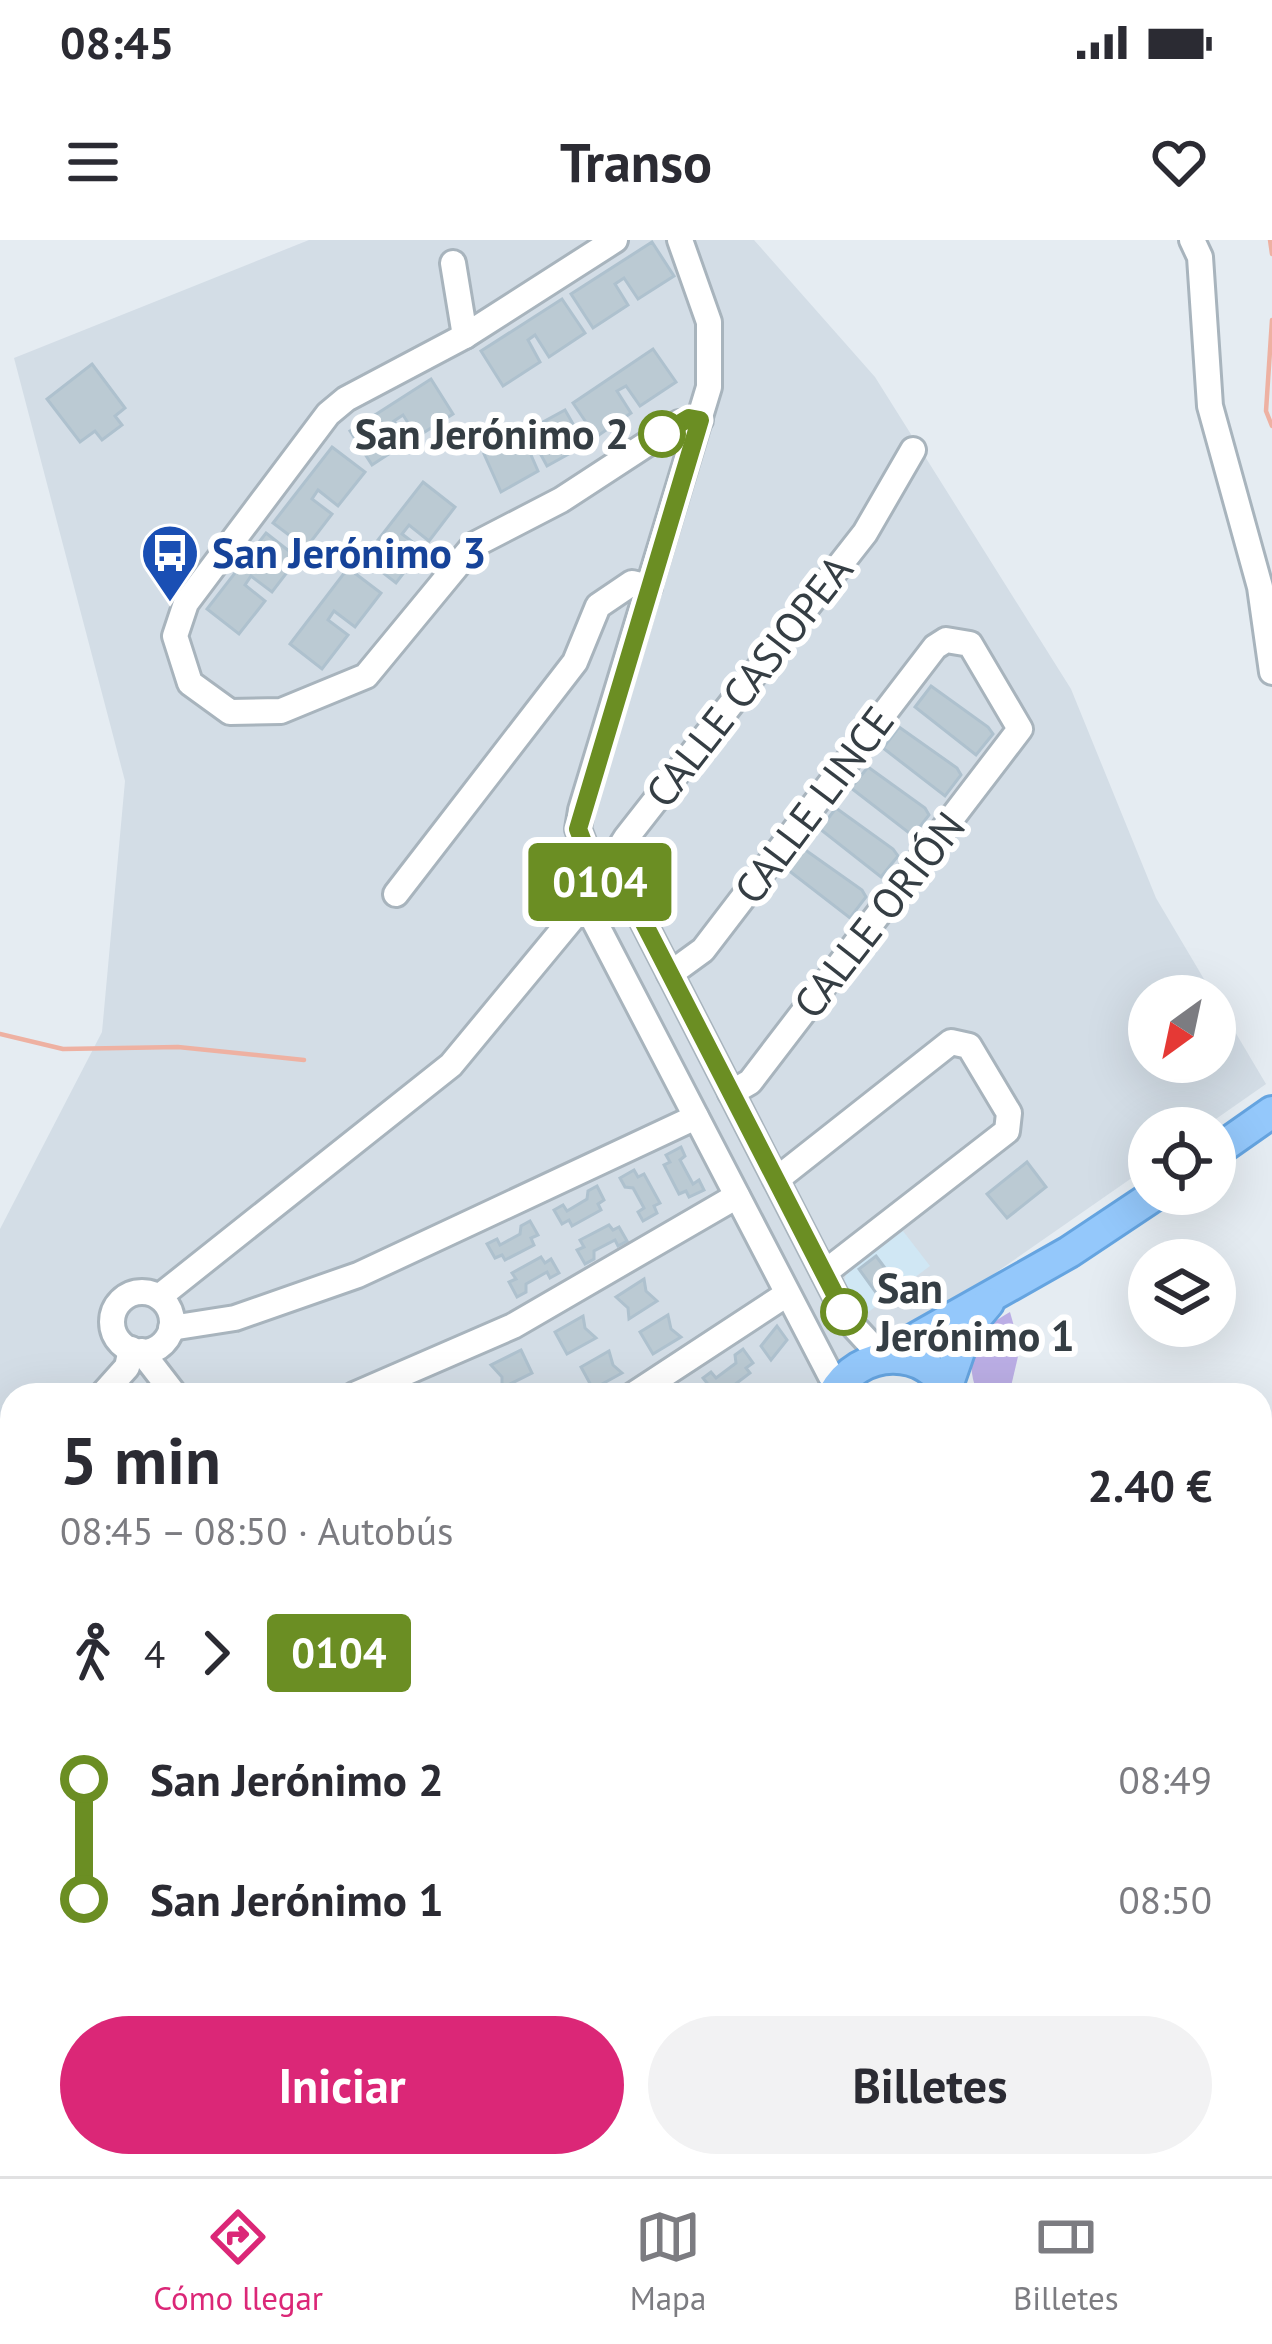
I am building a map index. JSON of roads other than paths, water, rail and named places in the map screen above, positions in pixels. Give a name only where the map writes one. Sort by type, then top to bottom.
[{"type":"main road","points":[[1236,1137],[1272,1112]]},
{"type":"main road","points":[[841,1383],[849,1372],[889,1357],[944,1321],[992,1298],[1128,1212]]},
{"type":"main road","points":[[951,1383],[967,1328],[992,1298]]},
{"type":"main road","points":[[889,1357],[933,1371],[943,1383]]},
{"type":"street","points":[[615,240],[465,336],[346,399],[328,414],[186,603],[176,636],[177,652],[190,683],[214,704],[264,715],[353,684],[374,668],[474,545],[561,500],[679,423],[700,420]]},
{"type":"street","points":[[680,240],[709,322],[709,386],[578,829],[695,1115],[831,1383]]},
{"type":"street","points":[[1192,240],[1200,257],[1210,406],[1260,586],[1272,672]]},
{"type":"street","points":[[453,263],[465,336]]},
{"type":"street","name":"CALLE CASIOPEA","points":[[159,1297],[451,1065],[599,883],[626,838],[865,533],[913,450]]},
{"type":"street","points":[[397,894],[575,662],[598,606],[632,583],[649,586]]},
{"type":"street","name":"CALLE LINCE","points":[[670,974],[704,950],[935,647],[958,639],[970,644],[1020,729]]},
{"type":"street","name":"CALLE ORIÓN","points":[[171,1328],[235,1318],[358,1275],[695,1115],[722,1119],[732,1095],[750,1082],[1020,729]]},
{"type":"street","points":[[599,883],[670,974],[848,1320],[889,1357]]},
{"type":"street","points":[[776,1180],[960,1041],[1011,1123],[824,1273]]},
{"type":"street","points":[[382,1383],[513,1326],[737,1196]]},
{"type":"street","points":[[136,1350],[160,1346],[171,1328],[170,1311],[159,1297],[140,1292],[116,1307],[112,1327],[165,1383]]},
{"type":"street","points":[[651,1383],[787,1294]]},
{"type":"street","points":[[811,1339],[827,1325],[848,1320]]},
{"type":"street","points":[[113,1383],[136,1350]]},
{"type":"waterway","points":[[1270,240],[1272,254]]},
{"type":"waterway","points":[[1272,320],[1266,411],[1272,426]]},
{"type":"waterway","points":[[0,1034],[63,1049],[178,1047],[304,1060]]},
{"type":"place","name":"San Jerónimo 2","points":[[662,434]]},
{"type":"place","name":"San Jerónimo 3","points":[[170,604]]},
{"type":"place","name":"San Jerónimo 1","points":[[844,1312]]}]
